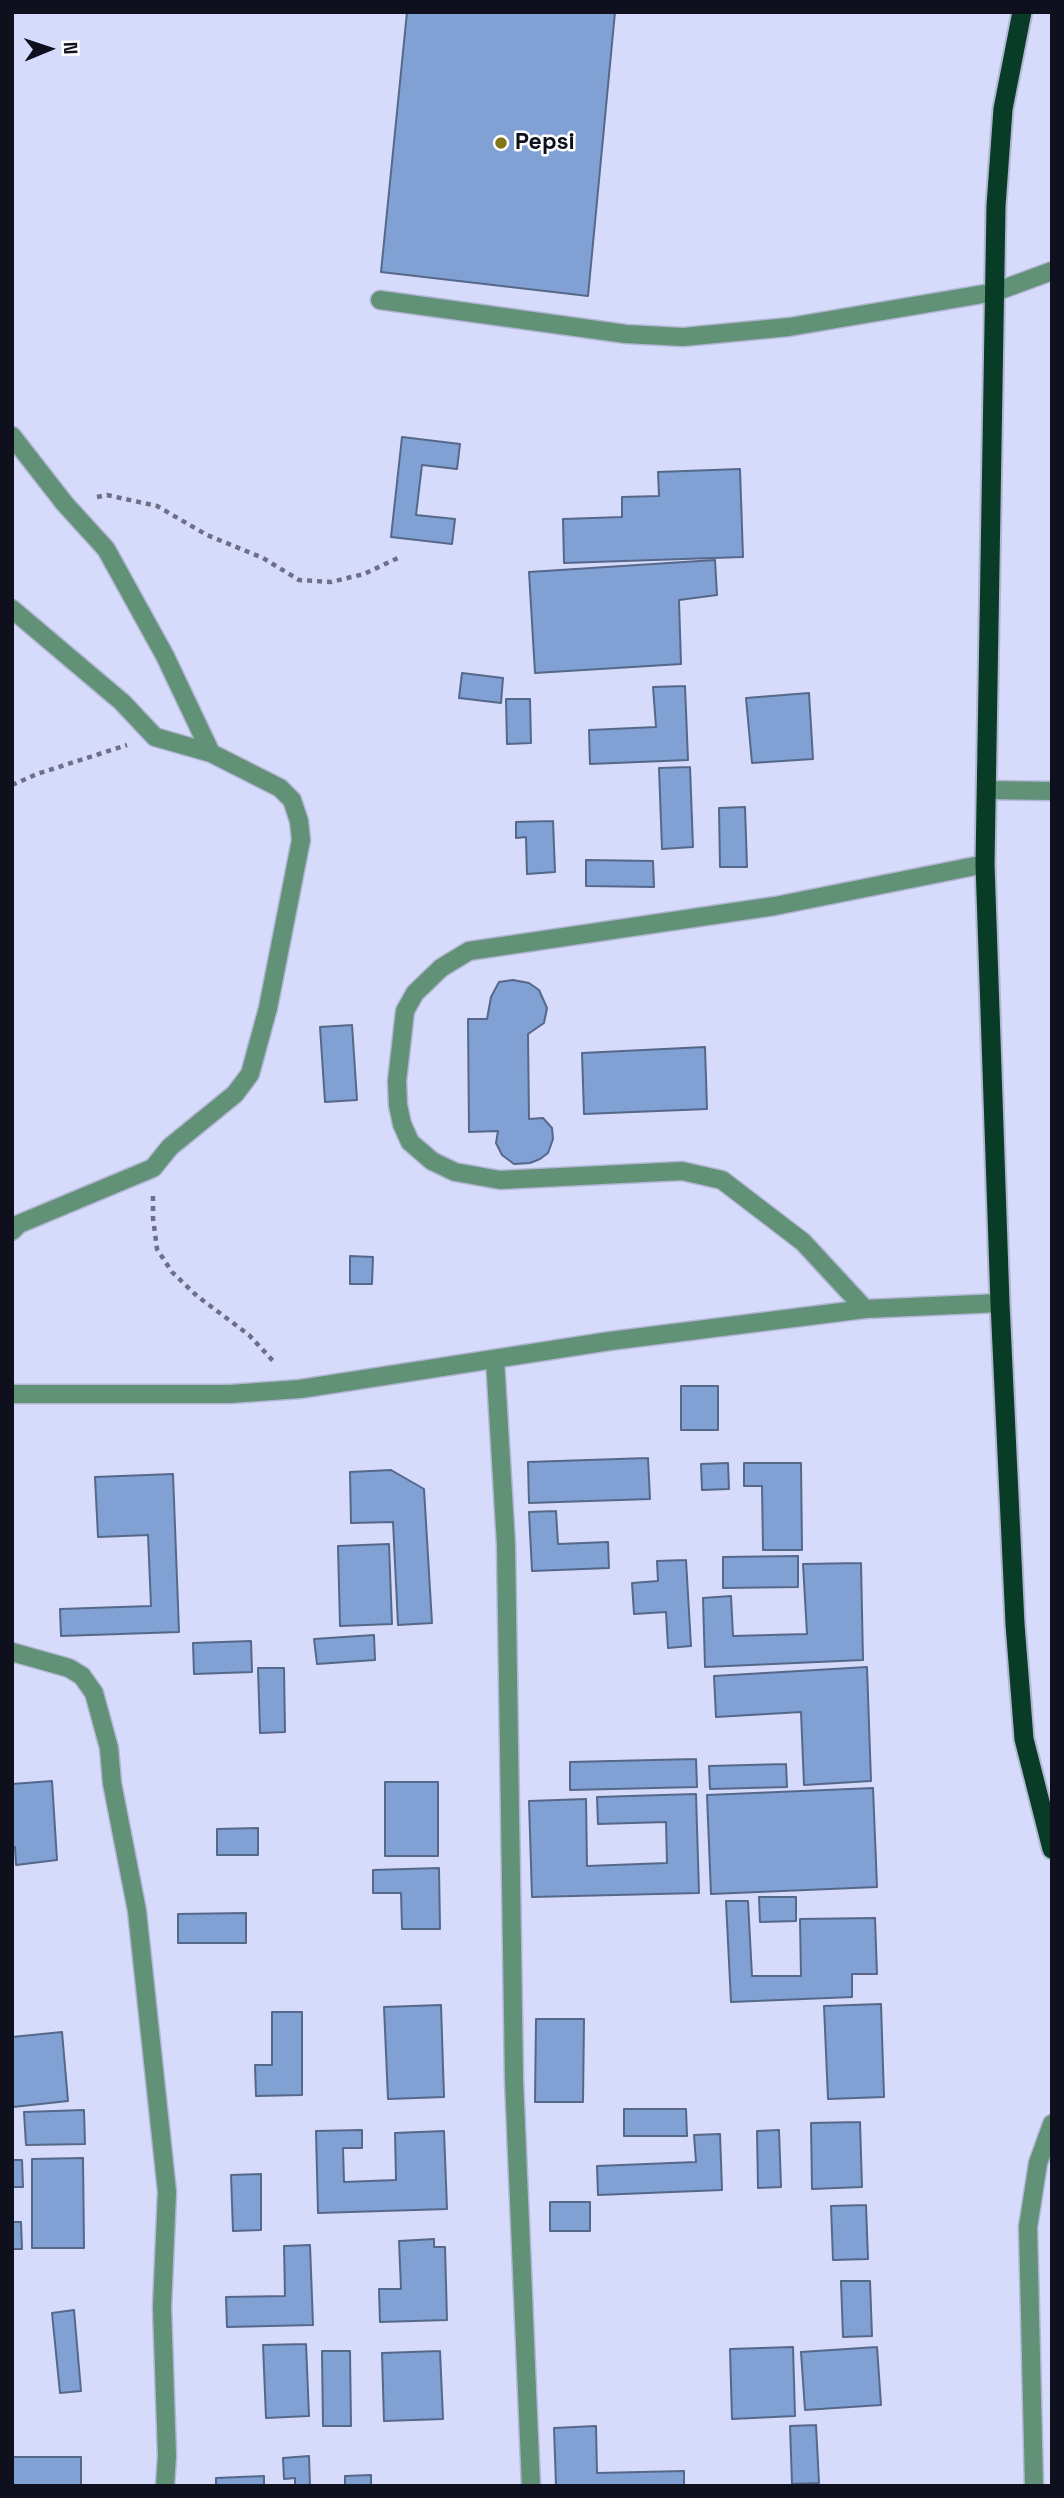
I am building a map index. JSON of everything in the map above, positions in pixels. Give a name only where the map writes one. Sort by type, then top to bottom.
[{"type":"highway","points":[[1022,12],[1003,108],[996,206],[985,864],[1000,1303],[1015,1624],[1024,1739],[1052,1849]]},
{"type":"street","points":[[380,300],[626,334],[683,337],[789,327],[995,292],[1052,271]]},
{"type":"street","points":[[12,436],[65,504],[106,549],[165,656],[211,753]]},
{"type":"street","points":[[12,609],[122,702],[155,737],[211,753],[280,788],[292,800],[299,821],[301,840],[268,1008],[250,1074],[235,1094],[170,1147],[153,1168],[19,1224],[12,1231]]},
{"type":"street","points":[[987,790],[1052,790]]},
{"type":"street","points":[[864,1309],[803,1241],[722,1180],[682,1171],[500,1180],[455,1172],[432,1161],[410,1142],[398,1105],[397,1081],[405,1012],[415,993],[441,968],[469,951],[775,906],[985,864]]},
{"type":"street","points":[[12,1394],[230,1394],[300,1389],[610,1341],[864,1309],[1000,1303]]},
{"type":"street","points":[[495,1359],[506,1545],[514,2080],[531,2486]]},
{"type":"street","points":[[12,1653],[69,1668],[82,1676],[94,1692],[108,1748],[112,1783],[137,1911],[167,2192],[162,2307],[167,2456],[165,2486]]},
{"type":"street","points":[[1034,2486],[1028,2227],[1038,2163],[1052,2124]]},
{"type":"path","points":[[65,504],[107,495],[156,506],[207,535],[263,558],[299,580],[331,582],[364,574],[400,557]]},
{"type":"path","points":[[12,785],[75,761],[155,737]]},
{"type":"path","points":[[153,1168],[153,1218],[157,1249],[172,1272],[197,1296],[249,1335],[300,1389]]},
{"type":"building","points":[[407,12],[615,12],[588,296],[381,272]]},
{"type":"building","points":[[402,437],[460,444],[457,469],[422,465],[416,515],[455,519],[452,544],[391,537]]},
{"type":"building","points":[[740,469],[743,557],[564,563],[563,519],[622,517],[622,497],[659,496],[658,472]]},
{"type":"building","points":[[715,560],[717,595],[679,600],[681,664],[535,673],[529,572]]},
{"type":"building","points":[[462,673],[503,678],[501,703],[459,698]]},
{"type":"building","points":[[685,686],[688,760],[590,764],[589,730],[656,727],[653,687]]},
{"type":"building","points":[[809,693],[813,759],[752,763],[746,698]]},
{"type":"building","points":[[506,699],[530,699],[531,743],[507,744]]},
{"type":"building","points":[[690,767],[693,847],[662,849],[659,768]]},
{"type":"building","points":[[745,807],[747,867],[720,867],[719,808]]},
{"type":"building","points":[[553,821],[555,872],[527,874],[526,837],[516,838],[516,822]]},
{"type":"building","points":[[586,860],[653,861],[654,887],[586,886]]},
{"type":"building","points":[[513,980],[529,983],[539,990],[547,1008],[544,1023],[528,1034],[529,1119],[543,1118],[552,1128],[553,1139],[548,1153],[540,1159],[514,1164],[502,1155],[496,1143],[498,1131],[469,1132],[468,1019],[487,1019],[491,997],[499,982]]},
{"type":"building","points":[[352,1025],[357,1100],[325,1102],[320,1027]]},
{"type":"building","points":[[705,1047],[707,1109],[584,1114],[582,1053]]},
{"type":"building","points":[[350,1256],[373,1257],[372,1284],[350,1284]]},
{"type":"building","points":[[681,1386],[718,1386],[718,1430],[681,1430]]},
{"type":"building","points":[[648,1458],[650,1499],[529,1503],[528,1462]]},
{"type":"building","points":[[728,1463],[729,1489],[702,1490],[701,1464]]},
{"type":"building","points":[[744,1463],[801,1463],[802,1550],[763,1550],[762,1486],[744,1486]]},
{"type":"building","points":[[391,1470],[424,1489],[432,1623],[398,1625],[393,1522],[351,1523],[350,1472]]},
{"type":"building","points":[[173,1474],[179,1632],[61,1636],[60,1609],[151,1606],[148,1535],[98,1537],[95,1477]]},
{"type":"building","points":[[556,1511],[558,1544],[608,1542],[609,1568],[532,1571],[529,1512]]},
{"type":"building","points":[[389,1544],[392,1624],[340,1626],[338,1546]]},
{"type":"building","points":[[798,1556],[798,1587],[723,1588],[723,1557]]},
{"type":"building","points":[[686,1560],[691,1646],[668,1648],[666,1612],[634,1614],[632,1583],[658,1581],[657,1561]]},
{"type":"building","points":[[861,1563],[863,1660],[705,1667],[703,1598],[731,1596],[733,1636],[807,1634],[803,1564]]},
{"type":"building","points":[[374,1635],[375,1660],[317,1664],[314,1639]]},
{"type":"building","points":[[251,1641],[252,1672],[194,1674],[193,1643]]},
{"type":"building","points":[[867,1667],[871,1781],[804,1785],[801,1712],[716,1717],[714,1676]]},
{"type":"building","points":[[258,1668],[284,1668],[285,1732],[260,1733]]},
{"type":"building","points":[[696,1759],[697,1787],[570,1790],[570,1762]]},
{"type":"building","points":[[786,1764],[787,1787],[710,1789],[709,1766]]},
{"type":"building","points":[[52,1781],[57,1860],[16,1865],[15,1847],[12,1847],[12,1784]]},
{"type":"building","points":[[385,1782],[438,1782],[438,1856],[385,1856]]},
{"type":"building","points":[[873,1788],[877,1887],[711,1894],[707,1795]]},
{"type":"building","points":[[696,1794],[699,1893],[532,1897],[529,1801],[586,1799],[587,1866],[667,1863],[666,1822],[598,1824],[597,1797]]},
{"type":"building","points":[[258,1828],[258,1855],[217,1855],[217,1829]]},
{"type":"building","points":[[439,1868],[440,1929],[402,1929],[401,1893],[373,1893],[373,1870]]},
{"type":"building","points":[[759,1897],[796,1897],[796,1921],[760,1922]]},
{"type":"building","points":[[726,1901],[748,1901],[752,1976],[801,1976],[800,1919],[875,1918],[877,1974],[852,1974],[852,1997],[731,2002]]},
{"type":"building","points":[[246,1913],[246,1943],[178,1943],[178,1914]]},
{"type":"building","points":[[881,2004],[884,2097],[828,2099],[824,2006]]},
{"type":"building","points":[[441,2005],[444,2097],[388,2099],[384,2007]]},
{"type":"building","points":[[272,2012],[302,2012],[302,2095],[256,2096],[255,2065],[272,2065]]},
{"type":"building","points":[[536,2019],[584,2019],[583,2102],[535,2102]]},
{"type":"building","points":[[62,2032],[68,2101],[13,2107],[12,2037]]},
{"type":"building","points":[[624,2109],[686,2109],[687,2136],[624,2136]]},
{"type":"building","points":[[84,2110],[85,2144],[26,2145],[24,2112]]},
{"type":"building","points":[[860,2122],[862,2187],[812,2189],[811,2123]]},
{"type":"building","points":[[362,2130],[362,2148],[343,2148],[344,2182],[396,2180],[395,2133],[444,2131],[447,2209],[318,2213],[316,2131]]},
{"type":"building","points":[[779,2130],[781,2187],[758,2188],[757,2131]]},
{"type":"building","points":[[720,2134],[722,2190],[598,2195],[597,2166],[696,2162],[694,2135]]},
{"type":"building","points":[[83,2158],[84,2248],[32,2248],[32,2159]]},
{"type":"building","points":[[12,2160],[22,2160],[23,2187],[12,2187]]},
{"type":"building","points":[[261,2174],[261,2230],[233,2231],[231,2175]]},
{"type":"building","points":[[550,2202],[590,2202],[590,2231],[550,2231]]},
{"type":"building","points":[[866,2205],[868,2259],[833,2260],[831,2206]]},
{"type":"building","points":[[12,2222],[21,2222],[22,2249],[12,2249]]},
{"type":"building","points":[[434,2239],[434,2247],[445,2247],[447,2320],[380,2322],[379,2289],[401,2289],[399,2241]]},
{"type":"building","points":[[310,2245],[313,2325],[227,2327],[226,2297],[285,2296],[284,2246]]},
{"type":"building","points":[[841,2281],[870,2281],[872,2336],[843,2337]]},
{"type":"building","points":[[74,2310],[81,2391],[60,2393],[52,2313]]},
{"type":"building","points":[[306,2344],[309,2416],[266,2418],[263,2345]]},
{"type":"building","points":[[793,2347],[795,2416],[732,2419],[730,2349]]},
{"type":"building","points":[[877,2347],[881,2405],[805,2410],[801,2352]]},
{"type":"building","points":[[322,2351],[350,2351],[351,2426],[323,2426]]},
{"type":"building","points":[[440,2351],[443,2419],[384,2421],[382,2353]]},
{"type":"building","points":[[816,2425],[819,2483],[792,2484],[790,2426]]},
{"type":"building","points":[[596,2426],[597,2473],[684,2471],[684,2486],[556,2486],[554,2428]]},
{"type":"building","points":[[309,2456],[310,2486],[295,2486],[295,2478],[284,2479],[283,2458]]},
{"type":"building","points":[[12,2457],[81,2457],[81,2486],[12,2486]]},
{"type":"building","points":[[371,2475],[371,2486],[345,2486],[345,2476]]},
{"type":"building","points":[[264,2476],[264,2486],[216,2486],[216,2478]]},
{"type":"place","name":"Pepsi","points":[[501,143]]}]
